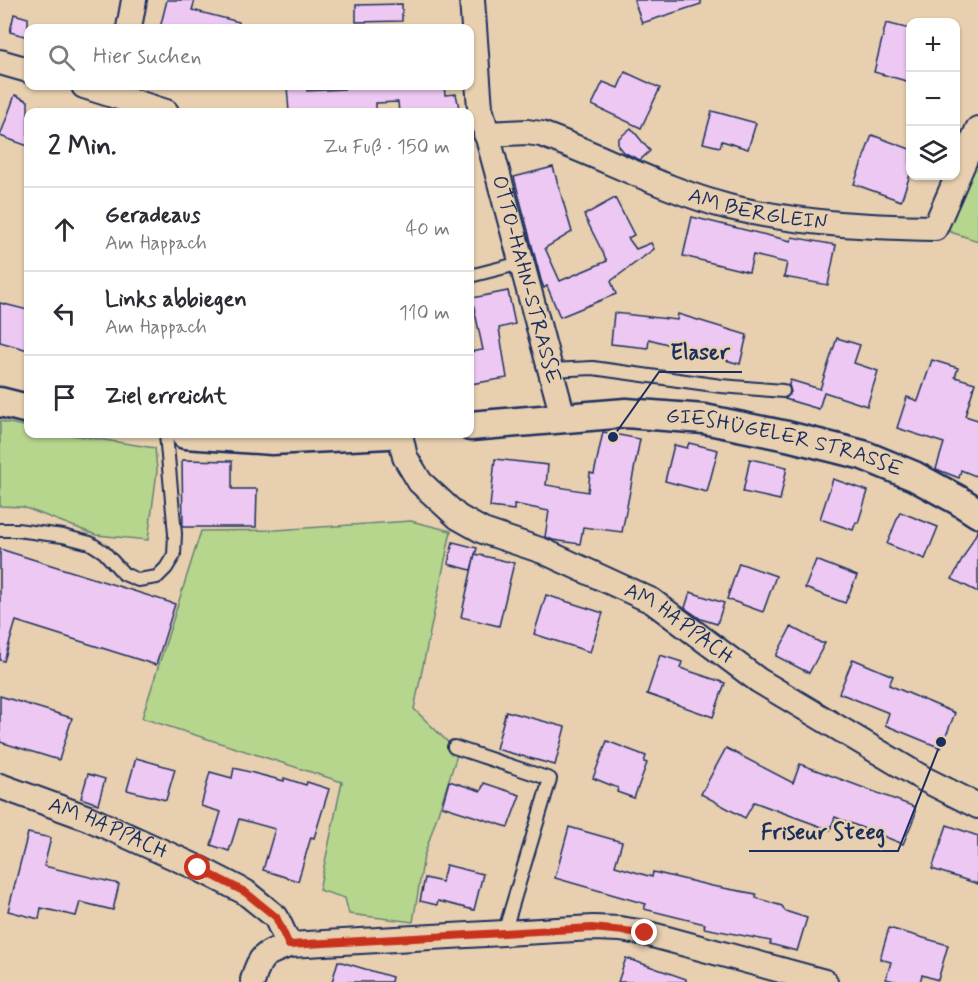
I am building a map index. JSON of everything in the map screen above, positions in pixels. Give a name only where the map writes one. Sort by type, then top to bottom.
[{"type":"street","points":[[130,24],[134,0]]},
{"type":"street","name":"OTTO-HAHN-STRASSE","points":[[472,0],[474,24]]},
{"type":"street","name":"OTTO-HAHN-STRASSE","points":[[474,27],[480,108],[478,134],[521,263],[563,417]]},
{"type":"street","points":[[0,62],[24,69]]},
{"type":"street","points":[[117,90],[157,108]]},
{"type":"street","name":"AM BERGLEIN","points":[[478,134],[526,132],[541,134],[692,195],[778,217],[828,223],[935,228],[978,129]]},
{"type":"street","points":[[0,402],[24,408]]},
{"type":"street","name":"GIESHÜGELER STRASSE","points":[[474,426],[626,413],[704,419],[863,455],[914,476],[978,513]]},
{"type":"street","points":[[243,438],[272,440],[311,438]]},
{"type":"street","name":"AM HAPPACH","points":[[401,438],[405,457],[420,482],[458,517],[483,531],[543,551],[652,600],[758,680],[924,779],[978,806]]},
{"type":"street","name":"AM HAPPACH","points":[[0,786],[88,818],[245,892],[276,917],[289,945]]},
{"type":"street","points":[[251,981],[258,962],[265,954],[289,945],[592,928],[645,933],[825,982]]},
{"type":"lane","points":[[474,275],[521,263]]},
{"type":"lane","points":[[550,370],[592,368],[721,386],[783,391]]},
{"type":"lane","points":[[0,530],[40,533],[90,543],[104,552],[124,574],[138,580],[156,577],[166,568],[174,555],[175,534],[166,438]]},
{"type":"lane","points":[[454,747],[550,779],[504,933]]},
{"type":"green space","points":[[978,129],[978,241],[935,227],[956,180],[960,180],[960,170]]},
{"type":"green space","points":[[0,421],[24,426],[24,438],[91,438],[155,448],[157,471],[148,540],[96,535],[23,507],[0,506]]},
{"type":"green space","points":[[411,521],[451,531],[414,709],[458,752],[424,856],[413,922],[349,914],[345,898],[319,890],[342,782],[142,718],[201,531],[276,530]]},
{"type":"building","points":[[167,0],[195,0],[192,10],[239,22],[239,24],[161,24]]},
{"type":"building","points":[[634,0],[701,0],[701,4],[642,23]]},
{"type":"building","points":[[402,4],[402,21],[356,22],[356,5]]},
{"type":"building","points":[[14,14],[28,18],[28,24],[24,24],[24,36],[10,32]]},
{"type":"building","points":[[886,23],[906,28],[906,81],[874,72]]},
{"type":"building","points":[[625,72],[660,88],[641,128],[592,105],[603,82],[618,88]]},
{"type":"building","points":[[287,90],[444,90],[445,95],[456,94],[459,108],[399,108],[398,102],[376,103],[376,108],[289,108]]},
{"type":"building","points":[[15,95],[28,101],[28,108],[24,108],[24,145],[0,136]]},
{"type":"building","points":[[712,111],[756,123],[748,149],[722,141],[720,147],[703,143]]},
{"type":"building","points":[[631,128],[650,151],[640,160],[623,152],[618,146],[618,139]]},
{"type":"building","points":[[872,135],[906,148],[906,180],[908,180],[901,201],[854,184]]},
{"type":"building","points":[[553,167],[572,232],[545,248],[560,281],[607,261],[584,215],[615,198],[634,235],[628,238],[636,249],[651,243],[654,249],[611,281],[616,294],[560,317],[547,286],[544,288],[541,280],[514,177]]},
{"type":"building","points":[[692,217],[791,241],[792,237],[836,245],[828,285],[784,277],[787,263],[753,255],[749,272],[683,256]]},
{"type":"building","points":[[508,291],[515,324],[499,328],[507,378],[474,383],[474,351],[483,350],[474,298]]},
{"type":"building","points":[[0,303],[24,309],[24,349],[0,342]]},
{"type":"building","points":[[614,313],[677,320],[678,314],[747,335],[740,364],[649,339],[648,348],[611,344]]},
{"type":"building","points":[[837,338],[860,345],[854,363],[878,371],[867,406],[824,392],[819,409],[785,399],[791,392],[790,380],[820,389]]},
{"type":"building","points":[[932,360],[958,368],[955,377],[975,383],[965,416],[978,420],[978,477],[961,470],[959,478],[936,469],[944,443],[897,428],[907,397],[918,401]]},
{"type":"building","points":[[603,432],[640,439],[622,532],[583,527],[580,544],[553,540],[545,537],[549,511],[514,504],[514,510],[490,507],[495,459],[548,465],[546,485],[588,492],[590,473],[594,474]]},
{"type":"building","points":[[689,443],[718,450],[707,492],[665,481],[674,445],[687,448]]},
{"type":"building","points":[[750,459],[787,467],[780,500],[743,492]]},
{"type":"building","points":[[182,460],[232,461],[232,489],[257,489],[256,527],[183,527]]},
{"type":"building","points":[[833,479],[868,491],[858,523],[856,522],[853,530],[820,519]]},
{"type":"building","points":[[900,512],[938,527],[925,559],[887,544]]},
{"type":"building","points":[[978,530],[978,592],[952,579]]},
{"type":"building","points":[[453,542],[477,548],[471,570],[448,564]]},
{"type":"building","points":[[0,549],[175,604],[156,665],[16,621],[4,661],[0,660]]},
{"type":"building","points":[[475,554],[514,563],[499,626],[461,617]]},
{"type":"building","points":[[816,560],[857,576],[845,603],[805,588]]},
{"type":"building","points":[[739,563],[776,576],[763,612],[727,599]]},
{"type":"building","points":[[690,592],[724,603],[717,624],[701,619],[685,608]]},
{"type":"building","points":[[546,595],[603,613],[590,652],[534,634]]},
{"type":"building","points":[[791,627],[825,643],[809,673],[776,656]]},
{"type":"building","points":[[660,655],[682,662],[680,668],[725,683],[713,717],[647,694]]},
{"type":"building","points":[[853,659],[893,676],[889,685],[955,713],[941,748],[885,725],[889,713],[839,693]]},
{"type":"building","points":[[0,696],[72,718],[59,760],[0,742]]},
{"type":"building","points":[[506,711],[565,727],[555,765],[496,749]]},
{"type":"building","points":[[607,741],[646,756],[644,762],[647,763],[634,798],[617,792],[618,788],[593,778]]},
{"type":"building","points":[[726,748],[793,783],[800,764],[915,807],[915,815],[903,844],[835,817],[830,830],[754,802],[745,818],[701,794]]},
{"type":"building","points":[[136,758],[175,769],[166,800],[127,790]]},
{"type":"building","points":[[234,768],[284,781],[284,778],[306,785],[307,782],[329,789],[298,881],[263,870],[275,829],[239,819],[229,851],[211,845],[221,812],[201,806],[210,772],[232,778]]},
{"type":"building","points":[[88,774],[105,779],[98,804],[81,798]]},
{"type":"building","points":[[449,781],[481,791],[484,783],[520,795],[508,827],[442,806]]},
{"type":"building","points":[[947,825],[978,836],[978,884],[932,869]]},
{"type":"building","points":[[569,827],[622,842],[615,866],[652,877],[653,872],[756,894],[756,898],[782,906],[785,911],[807,918],[797,951],[770,944],[771,941],[704,928],[705,924],[644,909],[646,904],[555,878]]},
{"type":"building","points":[[28,833],[51,838],[44,866],[119,884],[113,910],[80,902],[76,916],[41,908],[39,919],[8,911]]},
{"type":"building","points":[[446,865],[483,874],[474,910],[438,901],[437,905],[420,901],[425,878],[442,882]]},
{"type":"building","points":[[889,928],[948,945],[938,980],[922,975],[920,982],[898,982],[886,979],[891,962],[880,959]]},
{"type":"building","points":[[626,958],[686,979],[686,982],[618,982]]},
{"type":"building","points":[[338,961],[392,977],[391,982],[332,982]]},
{"type":"place","name":"Elaser","points":[[613,437]]},
{"type":"place","name":"Friseur Steeg","points":[[941,742]]},
{"type":"route","points":[[198,868],[245,892],[276,917],[289,945],[592,928],[645,933]]}]
